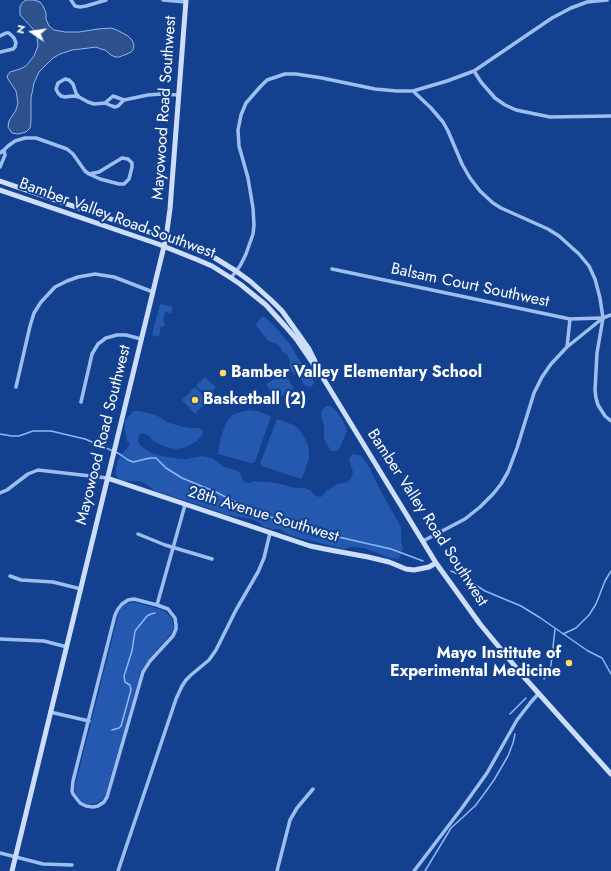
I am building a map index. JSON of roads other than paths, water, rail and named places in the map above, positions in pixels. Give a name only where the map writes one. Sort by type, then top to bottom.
[{"type":"main road","name":"Mayowood Road Southwest","points":[[12,871],[81,589],[115,442],[166,238],[170,209],[186,1]]},
{"type":"main road","name":"Bamber Valley Road Southwest","points":[[0,180],[166,238],[215,258],[236,271],[261,291],[286,317],[309,349],[323,378]]},
{"type":"main road","name":"Bamber Valley Road Southwest","points":[[0,190],[164,247],[212,266],[240,284],[266,305],[297,340],[323,378],[436,563],[490,636],[523,676],[611,774]]},
{"type":"main road","name":"28th Avenue Southwest","points":[[107,478],[310,546],[368,557],[414,570],[429,567],[436,563]]},
{"type":"street","points":[[71,0],[75,6],[80,7],[106,0]]},
{"type":"street","points":[[163,0],[186,1]]},
{"type":"street","points":[[231,278],[243,261],[249,247],[253,234],[254,220],[254,208],[248,178],[239,146],[238,130],[246,103],[267,80],[285,74],[290,74],[322,78],[375,89],[413,91],[474,71],[552,18],[571,8],[588,2],[607,0]]},
{"type":"street","points":[[0,36],[9,33],[14,38],[16,43],[13,49],[0,52]]},
{"type":"street","points":[[474,71],[481,82],[495,98],[505,106],[516,110],[550,117],[611,116]]},
{"type":"street","points":[[79,96],[61,96],[56,89],[58,82],[64,79],[69,80],[73,84],[76,93],[79,96],[94,104],[105,103],[115,107],[124,100]]},
{"type":"street","points":[[413,91],[443,122],[462,164],[480,191],[501,208],[548,229],[559,236],[580,254],[589,266],[595,279],[603,318],[597,353],[596,398],[598,405],[611,422]]},
{"type":"street","points":[[105,103],[113,96],[124,100],[154,94],[179,95]]},
{"type":"street","points":[[0,153],[20,139],[39,139],[70,150],[85,171],[89,174],[100,179],[119,184],[124,184],[129,179],[132,163],[128,159],[122,158],[99,172],[89,174]]},
{"type":"street","points":[[0,148],[4,150]]},
{"type":"street","points":[[0,167],[5,155],[4,150]]},
{"type":"street","name":"Balsam Court Southwest","points":[[332,269],[570,320],[603,318]]},
{"type":"street","points":[[16,386],[34,314],[40,302],[55,287],[78,277],[95,274],[114,277],[153,292]]},
{"type":"street","points":[[423,541],[465,519],[493,494],[508,472],[534,393],[542,377],[551,364],[568,347],[603,318],[611,315]]},
{"type":"street","points":[[568,347],[570,320]]},
{"type":"street","points":[[80,402],[92,354],[98,344],[106,338],[117,335],[126,335],[141,339]]},
{"type":"street","points":[[0,493],[7,490],[28,474],[38,470],[107,478]]},
{"type":"street","points":[[157,605],[185,505]]},
{"type":"street","points":[[118,871],[182,686],[191,675],[209,660],[216,650],[236,610],[258,572],[262,563],[270,532]]},
{"type":"street","points":[[138,534],[173,548],[212,559]]},
{"type":"street","points":[[10,576],[21,580],[53,582],[81,589]]},
{"type":"street","points":[[131,600],[137,600],[164,607],[170,611],[175,618],[176,629],[174,636],[150,661],[141,677],[109,794],[104,802],[93,807],[80,803],[75,798],[72,791],[73,781],[88,721],[115,615],[118,609],[122,604],[131,600]]},
{"type":"street","points":[[0,639],[44,642],[66,647]]},
{"type":"street","points":[[414,871],[487,773],[517,720],[539,694]]},
{"type":"street","points":[[50,712],[88,721]]},
{"type":"street","points":[[277,871],[290,820],[297,808],[313,788]]},
{"type":"street","points":[[0,853],[43,864],[72,865]]},
{"type":"waterway","points":[[0,434],[19,436],[33,431],[51,431],[85,439],[113,451]]},
{"type":"waterway","points":[[116,452],[133,462],[156,458],[166,468],[182,478],[216,492],[245,507],[283,522],[321,533],[391,549],[423,561]]},
{"type":"waterway","points":[[451,571],[485,591],[521,606],[539,617],[588,651],[602,658],[611,674]]},
{"type":"waterway","points":[[563,634],[576,628],[589,615],[596,604],[605,581],[611,571]]},
{"type":"waterway","points":[[112,730],[121,726],[131,690],[130,685],[125,682],[124,676],[132,651],[135,631],[147,616],[155,613]]},
{"type":"waterway","points":[[544,679],[551,665],[555,629]]},
{"type":"waterway","points":[[510,714],[526,698]]},
{"type":"waterway","points":[[425,871],[451,828],[475,806],[494,780],[508,756],[515,734]]},
{"type":"place","name":"Bamber Valley Elementary School","points":[[223,373]]},
{"type":"place","name":"Basketball (2)","points":[[195,400]]},
{"type":"place","name":"Mayo Institute of Experimental Medicine","points":[[569,663]]}]
